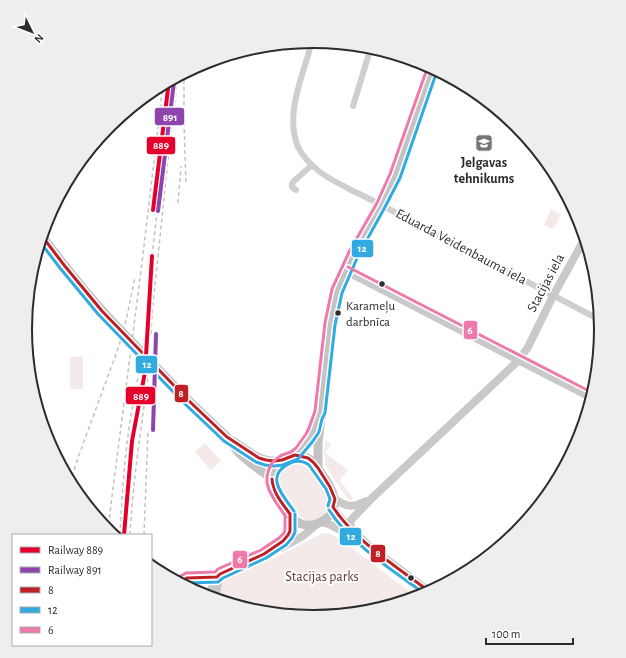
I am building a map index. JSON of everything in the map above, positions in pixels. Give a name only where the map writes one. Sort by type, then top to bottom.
[{"type":"main road","points":[[318,468],[318,444],[321,418],[320,412],[330,324],[337,291],[395,176],[431,74]]},
{"type":"main road","points":[[46,242],[90,297],[188,400],[227,437],[259,458],[274,461],[282,460],[295,455],[309,439],[314,430],[317,417],[320,412]]},
{"type":"main road","points":[[227,437],[238,452],[272,479]]},
{"type":"main road","points":[[282,460],[276,466],[273,473],[272,484],[274,490],[294,519],[305,525],[320,523],[331,513],[334,503],[330,487],[313,462],[308,458],[295,455]]},
{"type":"street","name":"Eduarda Veidenbauma iela","points":[[310,48],[299,87],[294,114],[294,128],[297,144],[304,156],[320,172],[332,180],[593,317]]},
{"type":"street","points":[[352,106],[369,53]]},
{"type":"street","points":[[296,190],[292,187],[292,184],[312,164]]},
{"type":"street","name":"Stacijas iela","points":[[352,529],[350,524],[351,520],[372,498],[519,360],[528,347],[581,246]]},
{"type":"street","points":[[346,271],[586,395]]},
{"type":"street","points":[[372,498],[359,505],[352,506],[334,503],[338,515],[370,547],[424,588]]},
{"type":"street","points":[[211,591],[217,577],[220,574],[264,554],[286,539],[290,531],[290,514]]},
{"type":"street","points":[[264,554],[270,554],[303,536],[320,523],[331,525],[370,547]]},
{"type":"street","points":[[216,593],[219,583],[229,571]]},
{"type":"green space","points":[[551,209],[561,214],[555,227],[552,229],[544,225]]},
{"type":"green space","points":[[83,356],[83,389],[70,389],[70,357]]},
{"type":"green space","points":[[325,440],[331,444],[325,453],[348,470],[340,480],[353,498],[352,500],[348,500],[326,466],[324,453]]},
{"type":"green space","points":[[205,443],[221,461],[211,470],[195,452]]},
{"type":"green space","points":[[298,460],[312,468],[324,485],[328,494],[328,507],[324,514],[317,519],[307,520],[296,514],[290,507],[280,489],[278,482],[281,470],[289,462]]},
{"type":"green space","name":"Stacijas parks","points":[[323,533],[327,533],[331,534],[360,554],[411,592],[368,605],[350,608],[313,610],[276,608],[258,605],[220,594],[221,584],[224,580],[261,561],[268,561]]},
{"type":"railway","points":[[184,80],[186,184]]},
{"type":"railway","points":[[151,334],[177,84]]},
{"type":"railway","points":[[109,522],[162,92]]},
{"type":"railway","points":[[178,203],[181,166]]},
{"type":"railway","points":[[152,256],[157,213]]},
{"type":"railway","points":[[73,474],[119,346],[135,277]]},
{"type":"railway","points":[[120,533],[126,450],[146,325]]},
{"type":"railway","points":[[130,534],[136,469],[150,359]]},
{"type":"railway","points":[[144,534],[148,430]]},
{"type":"rail line","name":"891","points":[[158,211],[174,86]]},
{"type":"rail line","name":"889","points":[[153,210],[168,89]]},
{"type":"rail line","name":"889","points":[[124,534],[132,441],[145,372],[152,256]]},
{"type":"rail line","name":"891","points":[[153,430],[156,334]]},
{"type":"transit line","name":"6","points":[[286,517],[269,490],[267,483],[269,469],[276,459],[296,448],[309,428],[315,411],[325,323],[332,289],[349,252],[377,203],[390,174],[426,72]]},
{"type":"transit line","name":"12","points":[[44,248],[98,314],[184,403],[224,441],[256,462],[265,465],[283,465],[298,459],[319,432],[325,413],[335,325],[342,293],[358,256],[400,178],[435,76]]},
{"type":"transit line","name":"8","points":[[46,242],[102,311],[188,400],[227,437],[259,458],[266,460],[282,460],[295,455],[308,458],[318,468],[330,487],[335,499],[333,507]]},
{"type":"transit line","name":"6","points":[[348,267],[587,390]]},
{"type":"transit line","name":"12","points":[[294,511],[280,490],[277,483],[277,477],[279,471],[295,461]]},
{"type":"transit line","name":"12","points":[[284,465],[297,461],[309,465],[326,489],[330,499],[328,506]]},
{"type":"transit line","name":"8","points":[[272,479],[276,493],[290,514]]},
{"type":"transit line","name":"8","points":[[333,507],[342,519],[364,542],[424,588]]},
{"type":"transit line","name":"12","points":[[329,510],[348,534],[360,545],[419,590]]},
{"type":"transit line","name":"6","points":[[180,576],[186,573],[215,572],[218,569],[261,550],[284,533],[285,514]]},
{"type":"transit line","name":"8","points":[[185,579],[217,577],[220,574],[264,554],[283,541],[288,535],[290,531],[290,514]]},
{"type":"transit line","name":"12","points":[[193,583],[218,582],[223,578],[266,558],[286,545],[295,532],[295,514]]},
{"type":"place","name":"Jelgavas tehnikums","points":[[484,143]]},
{"type":"place","name":"Karameļu darbnīca","points":[[338,313]]}]
